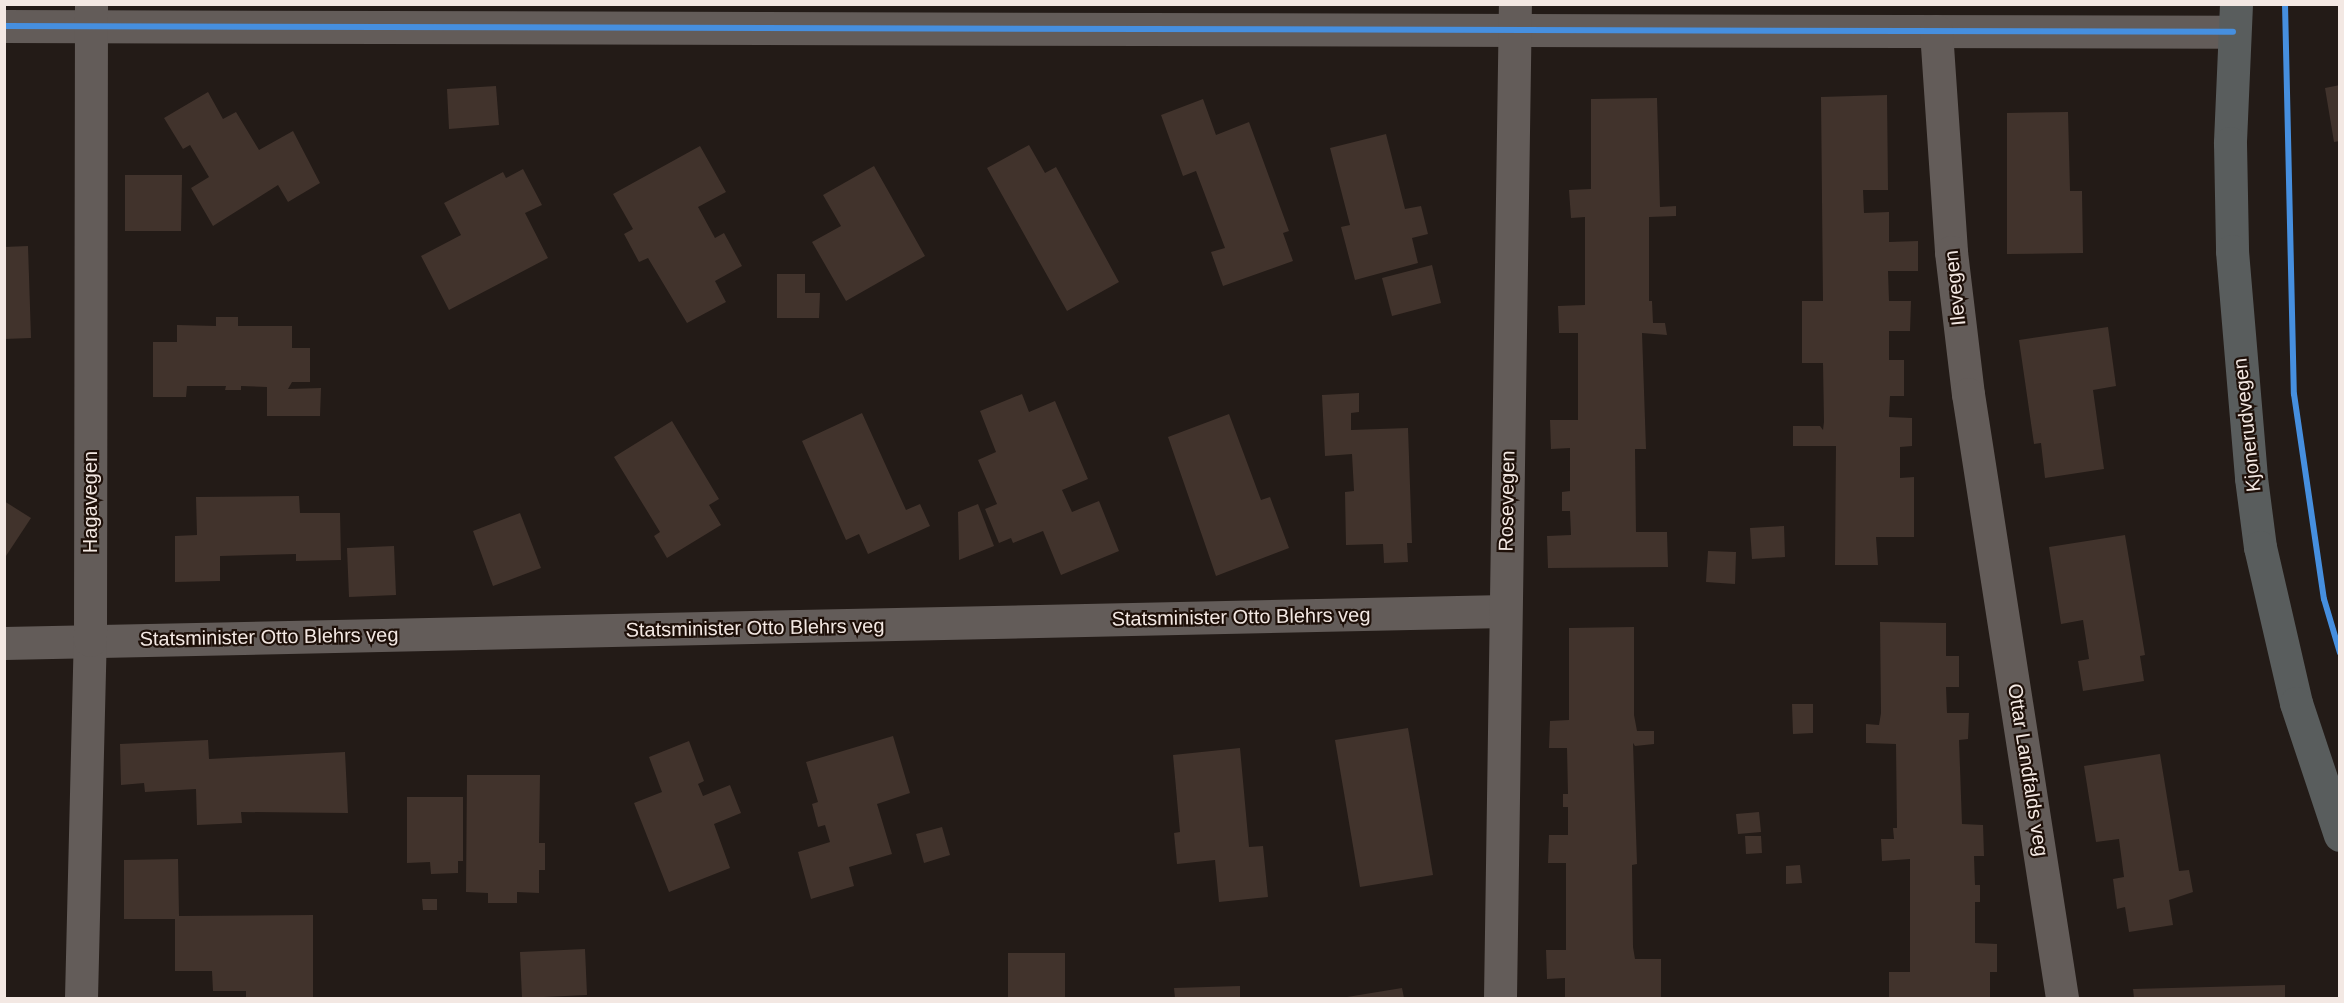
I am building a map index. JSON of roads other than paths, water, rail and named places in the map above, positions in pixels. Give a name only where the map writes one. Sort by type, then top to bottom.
[{"type":"main road","name":"Kjonerudvegen","points":[[2234,18],[2232,251],[2243,404],[2260,547],[2296,703],[2340,836]]},
{"type":"street","points":[[4,26],[91,15],[1515,18],[1936,31],[2234,18]]},
{"type":"street","name":"Hagavegen","points":[[81,999],[90,640],[91,15]]},
{"type":"street","name":"Rosevegen","points":[[1500,999],[1515,18]]},
{"type":"street","name":"Ilevegen","points":[[1936,31],[1951,252],[1968,394],[1992,543]]},
{"type":"street","name":"Ottar Landfalds veg","points":[[1992,543],[2062,999]]},
{"type":"street","name":"Statsminister Otto Blehrs veg","points":[[4,643],[1505,611]]}]
